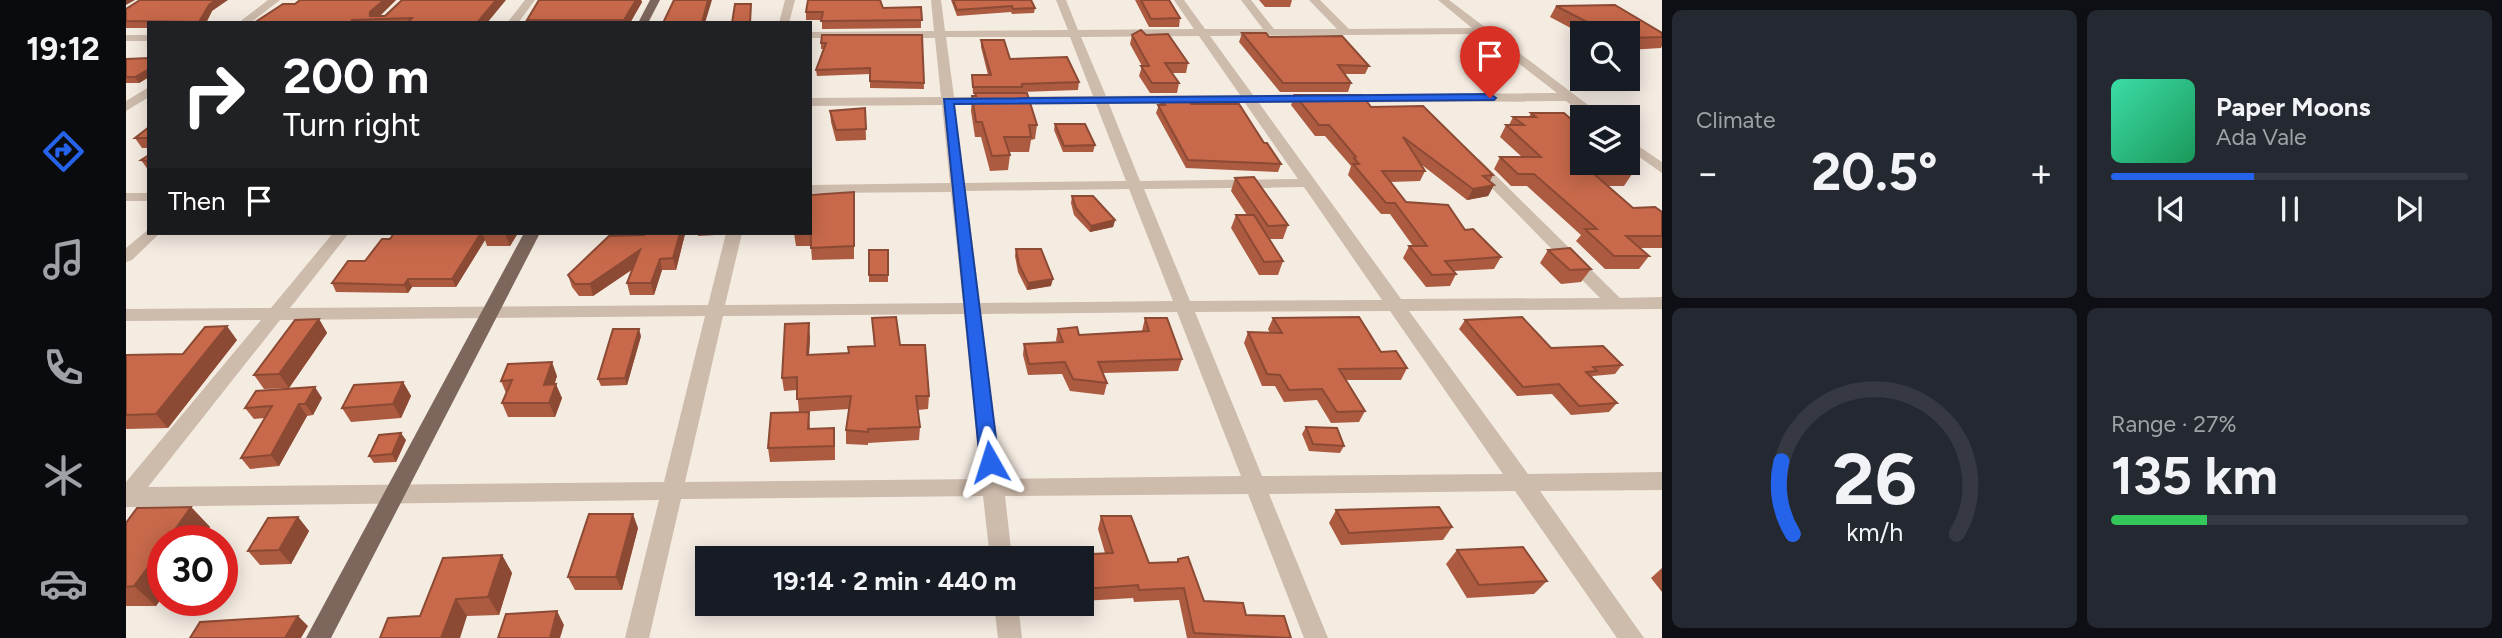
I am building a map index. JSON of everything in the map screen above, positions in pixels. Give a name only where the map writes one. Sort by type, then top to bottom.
[{"type":"main road","points":[[644,21],[655,0]]},
{"type":"main road","points":[[318,638],[531,235]]},
{"type":"street","points":[[246,21],[275,0]]},
{"type":"street","points":[[514,21],[530,0]]},
{"type":"street","points":[[785,21],[790,0]]},
{"type":"street","points":[[936,0],[1000,546]]},
{"type":"street","points":[[1060,0],[1317,638]]},
{"type":"street","points":[[1179,0],[1632,638]]},
{"type":"street","points":[[1246,0],[1272,33]]},
{"type":"street","points":[[1314,0],[1346,32]]},
{"type":"street","points":[[1443,0],[1579,105]]},
{"type":"street","points":[[812,35],[1484,31]]},
{"type":"street","points":[[126,38],[147,38]]},
{"type":"street","points":[[127,106],[147,92]]},
{"type":"street","points":[[812,102],[1569,97]]},
{"type":"street","points":[[1411,98],[1430,118]]},
{"type":"street","points":[[127,106],[147,106]]},
{"type":"street","points":[[1460,147],[1615,303]]},
{"type":"street","points":[[1640,152],[1662,169]]},
{"type":"street","points":[[812,189],[1309,183]]},
{"type":"street","points":[[126,197],[147,197]]},
{"type":"street","points":[[126,257],[150,235]]},
{"type":"street","points":[[126,496],[339,235]]},
{"type":"street","points":[[637,638],[734,235]]},
{"type":"street","points":[[126,315],[1662,303]]},
{"type":"street","points":[[126,496],[1662,481]]},
{"type":"street","points":[[1007,616],[1010,638]]},
{"type":"building","points":[[140,0],[216,0],[209,5],[200,21],[126,21],[126,9]]},
{"type":"building","points":[[300,0],[384,0],[370,12],[370,16],[385,16],[402,0],[496,0],[479,21],[410,21],[412,18],[257,21],[283,4],[295,4]]},
{"type":"building","points":[[539,0],[636,0],[624,20],[527,20]]},
{"type":"building","points":[[674,0],[708,0],[703,21],[664,21]]},
{"type":"building","points":[[808,0],[880,0],[883,8],[921,7],[922,20],[821,21],[823,12],[806,12]]},
{"type":"building","points":[[953,0],[1031,0],[1035,8],[1013,9],[1012,6],[957,10]]},
{"type":"building","points":[[1141,0],[1169,0],[1180,18],[1151,19]]},
{"type":"building","points":[[735,4],[751,4],[750,21],[732,21]]},
{"type":"building","points":[[1615,5],[1662,33],[1662,37],[1640,38],[1640,21],[1585,21],[1556,6]]},
{"type":"building","points":[[1141,30],[1146,35],[1168,34],[1188,63],[1165,63],[1179,83],[1152,83],[1141,66],[1149,66],[1132,35]]},
{"type":"building","points":[[1242,33],[1266,33],[1269,37],[1342,36],[1369,66],[1338,65],[1351,83],[1283,83]]},
{"type":"building","points":[[822,35],[922,35],[924,83],[870,81],[870,68],[816,70],[826,43],[821,43]]},
{"type":"building","points":[[981,40],[1004,40],[1010,59],[1067,57],[1079,82],[1022,84],[1022,87],[973,87],[972,75],[991,75]]},
{"type":"building","points":[[147,58],[147,70],[135,77],[126,77],[126,59]]},
{"type":"building","points":[[975,93],[1027,93],[1037,125],[1029,125],[1031,137],[1004,137],[1010,155],[992,156],[982,122],[976,122],[972,96],[976,96]]},
{"type":"building","points":[[1295,95],[1362,95],[1371,107],[1423,106],[1493,175],[1483,176],[1494,185],[1473,189],[1403,137],[1425,171],[1382,171],[1406,202],[1448,205],[1465,230],[1473,229],[1501,257],[1445,261],[1456,274],[1432,275],[1409,246],[1427,246],[1395,203],[1386,203],[1353,164],[1359,164],[1354,158],[1356,157],[1329,125],[1319,125]]},
{"type":"building","points":[[1188,98],[1191,104],[1239,104],[1281,164],[1188,160],[1158,105],[1165,105],[1161,99]]},
{"type":"building","points":[[865,108],[866,129],[836,130],[830,111]]},
{"type":"building","points":[[1531,113],[1564,113],[1570,118],[1570,175],[1595,175],[1633,208],[1655,207],[1662,212],[1662,236],[1626,236],[1649,256],[1614,256],[1585,229],[1597,229],[1534,174],[1518,174],[1500,157],[1541,157],[1506,125],[1524,125],[1513,117],[1536,117]]},
{"type":"building","points":[[1055,124],[1085,124],[1095,145],[1064,146]]},
{"type":"building","points":[[147,129],[147,138],[135,138]]},
{"type":"building","points":[[1254,177],[1288,225],[1268,226],[1235,178]]},
{"type":"building","points":[[854,192],[854,246],[811,248],[812,195]]},
{"type":"building","points":[[1072,196],[1093,196],[1115,220],[1091,226],[1076,208]]},
{"type":"building","points":[[1236,215],[1254,215],[1283,261],[1264,262]]},
{"type":"building","points":[[393,235],[480,235],[452,279],[408,279],[404,285],[332,283],[348,261],[365,261],[382,239],[390,239]]},
{"type":"building","points":[[679,235],[673,258],[660,259],[651,283],[627,283],[640,250],[590,284],[575,284],[568,275],[609,236]]},
{"type":"building","points":[[1570,248],[1591,269],[1570,270],[1548,250]]},
{"type":"building","points":[[1016,249],[1041,249],[1053,279],[1028,283],[1019,265]]},
{"type":"building","points":[[869,250],[888,250],[888,275],[869,275]]},
{"type":"building","points":[[896,317],[900,345],[925,345],[929,396],[916,396],[920,427],[868,429],[868,432],[846,430],[851,396],[797,399],[797,377],[782,378],[785,324],[809,323],[807,355],[849,353],[848,347],[875,346],[872,318]]},
{"type":"building","points":[[1359,317],[1381,352],[1396,351],[1407,368],[1339,369],[1365,411],[1337,412],[1322,389],[1289,390],[1280,375],[1267,374],[1248,332],[1282,333],[1273,318]]},
{"type":"building","points":[[1522,317],[1551,348],[1603,346],[1622,365],[1593,367],[1597,371],[1586,372],[1617,403],[1579,406],[1559,384],[1523,387],[1465,320]]},
{"type":"building","points":[[1145,318],[1167,318],[1182,359],[1098,362],[1107,383],[1073,379],[1065,362],[1029,364],[1024,344],[1063,342],[1058,329],[1077,327],[1079,335],[1149,331]]},
{"type":"building","points":[[319,319],[279,374],[254,375],[295,320]]},
{"type":"building","points":[[227,326],[156,414],[126,415],[126,355],[183,354],[205,327]]},
{"type":"building","points":[[613,329],[639,329],[625,378],[598,379]]},
{"type":"building","points":[[552,362],[544,385],[556,384],[549,403],[502,403],[512,380],[501,381],[508,364]]},
{"type":"building","points":[[403,382],[393,404],[342,408],[354,385]]},
{"type":"building","points":[[315,387],[305,404],[299,404],[271,455],[241,458],[272,406],[245,408],[256,391]]},
{"type":"building","points":[[809,412],[808,429],[834,428],[834,446],[768,448],[771,413]]},
{"type":"building","points":[[1306,427],[1337,428],[1344,446],[1313,444]]},
{"type":"building","points":[[401,433],[392,454],[369,456],[379,435]]},
{"type":"building","points":[[191,507],[178,525],[147,525],[147,569],[134,586],[126,587],[126,523],[137,508]]},
{"type":"building","points":[[1439,507],[1452,527],[1349,533],[1336,510]]},
{"type":"building","points":[[589,514],[633,514],[616,577],[568,577]]},
{"type":"building","points":[[1101,516],[1131,516],[1149,563],[1178,562],[1178,559],[1188,557],[1204,601],[1243,603],[1246,615],[1284,616],[1291,638],[1194,633],[1184,588],[1139,590],[1138,585],[1094,588],[1094,554],[1113,553]]},
{"type":"building","points":[[298,517],[279,550],[248,551],[268,518]]},
{"type":"building","points":[[1523,547],[1547,581],[1479,585],[1457,550]]},
{"type":"building","points":[[502,555],[488,597],[456,599],[441,638],[380,638],[388,618],[420,616],[443,558]]},
{"type":"building","points":[[557,611],[550,638],[498,638],[506,614]]},
{"type":"building","points":[[298,616],[285,638],[190,638],[200,622]]},
{"type":"route","points":[[990,462],[948,101],[1490,98]]}]
